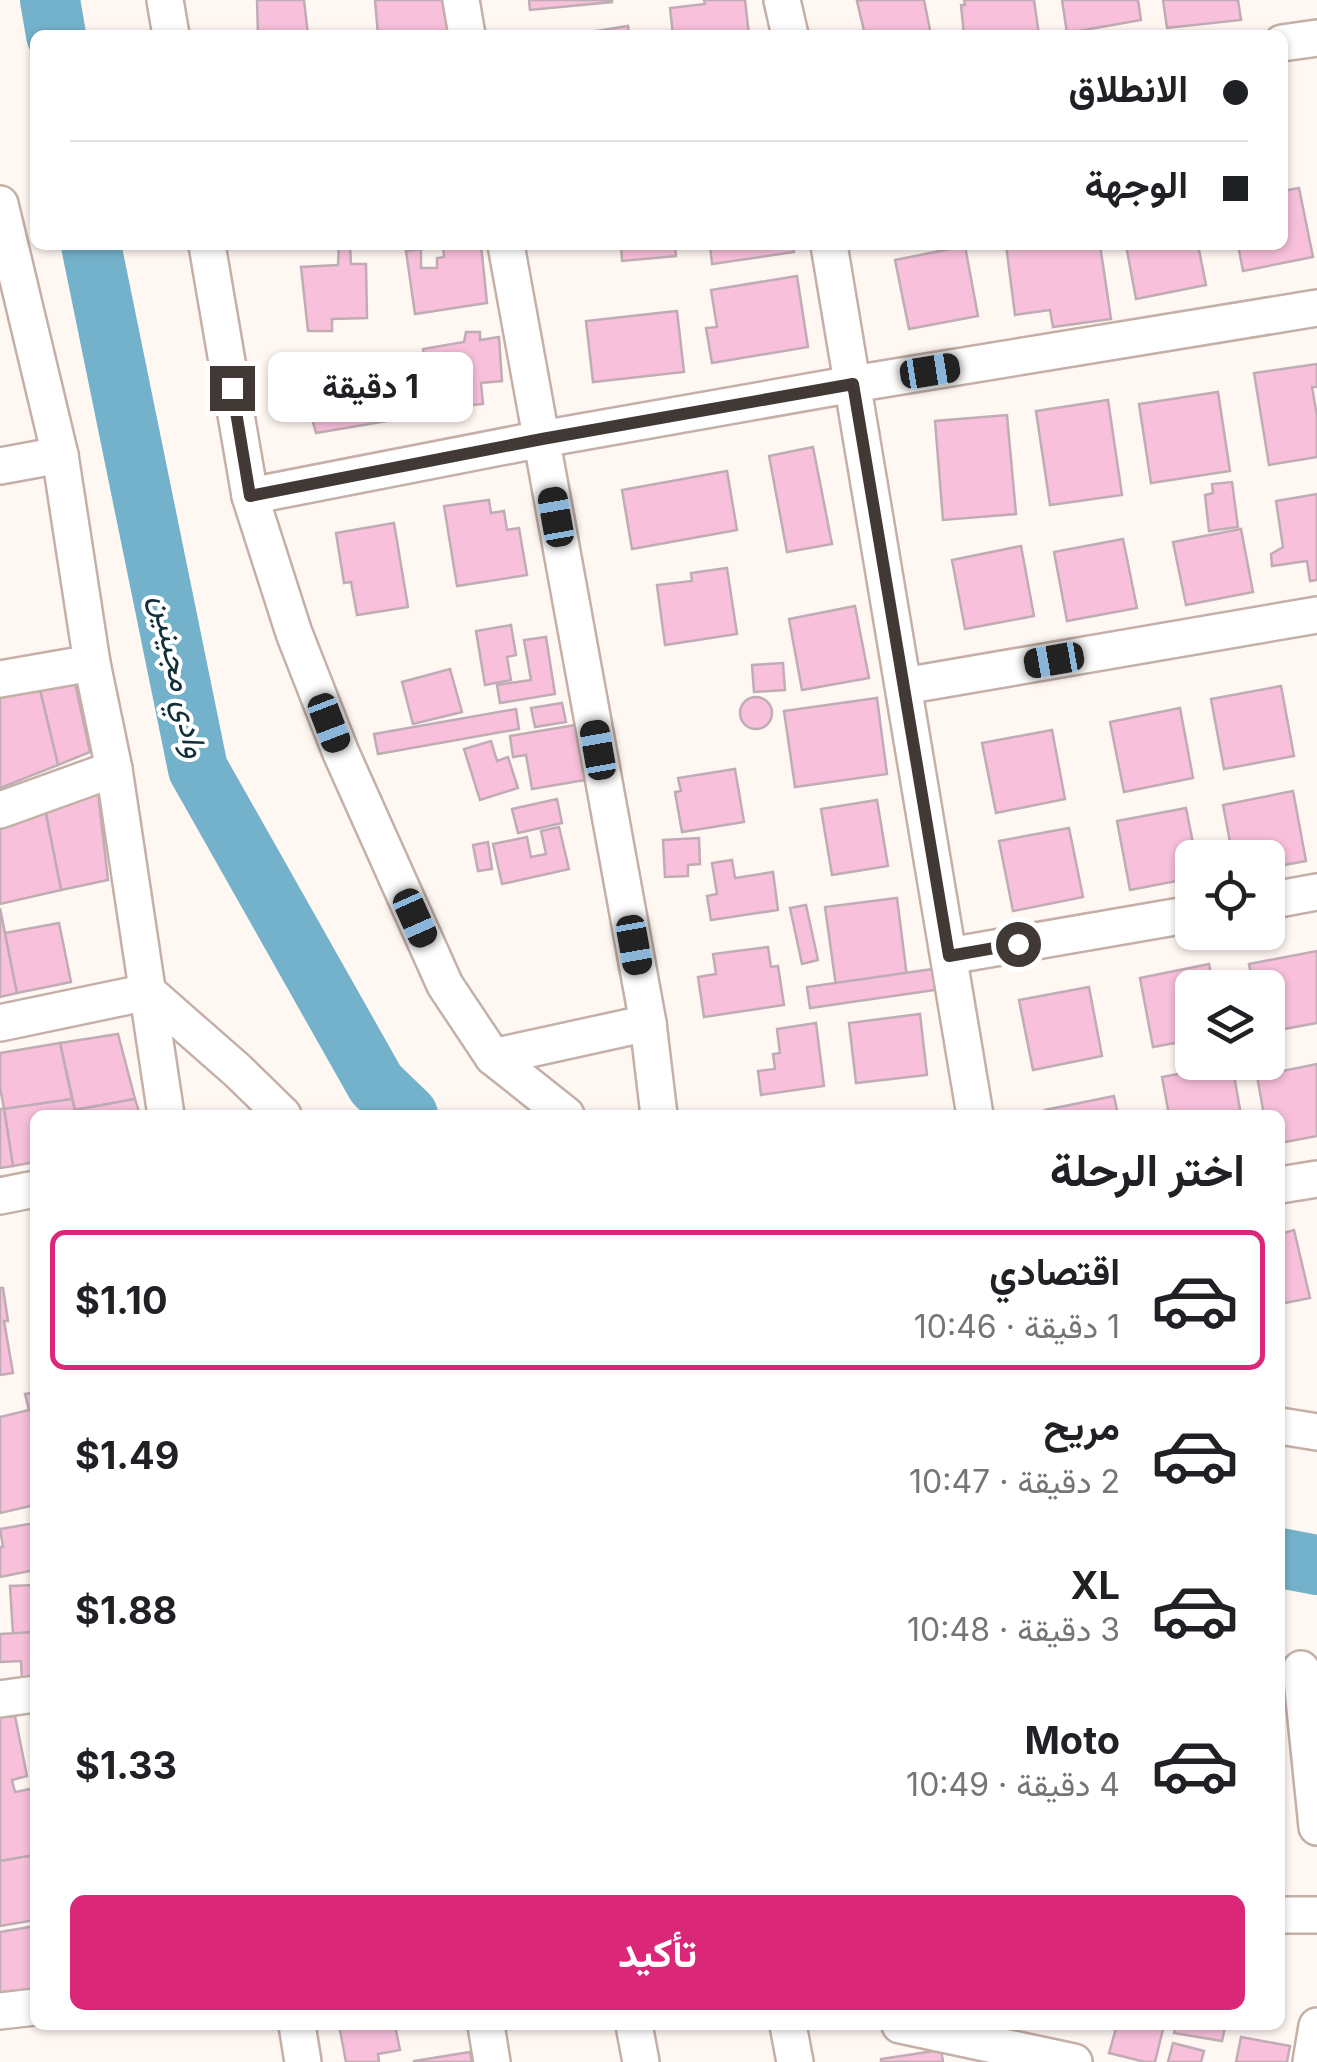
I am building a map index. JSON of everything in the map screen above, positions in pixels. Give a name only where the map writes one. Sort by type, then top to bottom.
[{"type":"street","points":[[165,0],[170,30]]},
{"type":"street","points":[[461,0],[467,30]]},
{"type":"street","points":[[782,0],[789,30]]},
{"type":"street","points":[[1288,42],[1317,38]]},
{"type":"street","points":[[0,204],[14,314],[60,455],[92,663],[114,768],[165,1110]]},
{"type":"street","points":[[208,250],[250,496],[294,633],[340,753],[445,984],[493,1057],[560,1110]]},
{"type":"street","points":[[507,250],[648,1023],[658,1110]]},
{"type":"street","points":[[831,250],[975,1110]]},
{"type":"street","points":[[250,496],[853,384],[1317,308]]},
{"type":"street","points":[[0,466],[60,455]]},
{"type":"street","points":[[904,686],[1317,615]]},
{"type":"street","points":[[0,680],[92,663]]},
{"type":"street","points":[[0,810],[114,768]]},
{"type":"street","points":[[1285,898],[1317,892]]},
{"type":"street","points":[[949,956],[1175,917]]},
{"type":"street","points":[[0,1023],[148,992]]},
{"type":"street","points":[[148,992],[278,1110]]},
{"type":"street","points":[[493,1057],[648,1023]]},
{"type":"street","points":[[1285,1184],[1317,1179]]},
{"type":"street","points":[[0,1196],[30,1191]]},
{"type":"street","points":[[1285,1427],[1317,1432]]},
{"type":"street","points":[[1299,1669],[1317,1827]]},
{"type":"street","points":[[0,1699],[30,1695]]},
{"type":"street","points":[[1285,1915],[1317,1915]]},
{"type":"street","points":[[0,2011],[30,2008]]},
{"type":"street","points":[[1312,2062],[1317,2026]]},
{"type":"street","points":[[298,2030],[303,2062]]},
{"type":"street","points":[[487,2030],[492,2062]]},
{"type":"street","points":[[635,2030],[641,2062]]},
{"type":"street","points":[[789,2030],[796,2062]]},
{"type":"street","points":[[914,2030],[973,2051],[1074,2062]]},
{"type":"building","points":[[257,0],[304,0],[307,30],[258,30]]},
{"type":"building","points":[[375,0],[454,0],[454,30],[378,30]]},
{"type":"building","points":[[529,0],[612,0],[612,2],[530,10]]},
{"type":"building","points":[[704,0],[745,0],[748,30],[672,30],[670,8],[705,4]]},
{"type":"building","points":[[924,0],[930,30],[864,30],[857,1]]},
{"type":"building","points":[[964,0],[1034,0],[1038,30],[964,30],[961,5],[965,5]]},
{"type":"building","points":[[1062,0],[1138,0],[1141,20],[1067,30]]},
{"type":"building","points":[[1163,0],[1238,0],[1241,20],[1167,28]]},
{"type":"building","points":[[1299,188],[1313,257],[1243,271],[1239,250],[1288,250],[1288,190]]},
{"type":"building","points":[[339,250],[350,250],[351,264],[366,264],[367,318],[332,319],[332,331],[308,331],[301,267],[338,265]]},
{"type":"building","points":[[421,250],[421,268],[437,268],[437,258],[444,257],[443,250],[482,250],[487,303],[415,314],[406,251]]},
{"type":"building","points":[[621,250],[675,250],[676,256],[622,261]]},
{"type":"building","points":[[711,250],[794,250],[794,252],[712,264]]},
{"type":"building","points":[[966,250],[978,316],[909,329],[895,260]]},
{"type":"building","points":[[1007,250],[1101,250],[1111,319],[1053,327],[1050,310],[1015,315]]},
{"type":"building","points":[[1127,250],[1199,250],[1206,285],[1136,299]]},
{"type":"building","points":[[797,276],[808,347],[712,363],[706,328],[717,327],[711,290]]},
{"type":"building","points":[[677,311],[684,372],[593,382],[586,321]]},
{"type":"building","points":[[466,332],[480,332],[480,340],[499,337],[502,381],[481,383],[483,404],[432,409],[423,349],[464,342]]},
{"type":"building","points":[[369,364],[369,374],[362,376],[362,389],[385,393],[387,421],[316,433],[299,372]]},
{"type":"building","points":[[1317,364],[1317,387],[1312,387],[1317,457],[1269,465],[1254,373]]},
{"type":"building","points":[[1218,392],[1230,471],[1151,483],[1139,404]]},
{"type":"building","points":[[1108,400],[1122,495],[1050,505],[1036,411]]},
{"type":"building","points":[[1007,415],[1016,514],[943,520],[935,421]]},
{"type":"building","points":[[813,447],[832,544],[787,552],[769,456]]},
{"type":"building","points":[[727,471],[737,530],[632,549],[622,490]]},
{"type":"building","points":[[1232,482],[1238,527],[1209,531],[1205,495],[1213,493],[1212,484]]},
{"type":"building","points":[[1317,494],[1317,580],[1310,581],[1307,561],[1272,566],[1271,554],[1283,547],[1276,501]]},
{"type":"building","points":[[489,500],[491,513],[504,511],[507,530],[519,528],[527,575],[457,586],[444,506]]},
{"type":"building","points":[[394,523],[408,607],[357,615],[351,582],[344,583],[336,533]]},
{"type":"building","points":[[1241,529],[1253,592],[1186,605],[1173,542]]},
{"type":"building","points":[[1123,539],[1137,608],[1067,621],[1054,552]]},
{"type":"building","points":[[1021,546],[1034,616],[965,629],[952,560]]},
{"type":"building","points":[[727,568],[737,634],[665,645],[657,585],[692,581],[691,573]]},
{"type":"building","points":[[855,606],[869,678],[802,690],[789,619]]},
{"type":"building","points":[[511,625],[516,655],[507,657],[511,680],[485,685],[476,631]]},
{"type":"building","points":[[546,637],[555,694],[500,703],[497,685],[531,680],[524,640]]},
{"type":"building","points":[[783,663],[785,690],[754,692],[752,665]]},
{"type":"building","points":[[450,669],[462,712],[413,724],[402,682]]},
{"type":"building","points":[[75,683],[90,752],[58,765],[40,690]]},
{"type":"building","points":[[1281,686],[1294,756],[1224,769],[1211,699]]},
{"type":"building","points":[[40,690],[58,765],[0,788],[0,698]]},
{"type":"building","points":[[756,697],[767,702],[772,713],[767,724],[756,729],[745,724],[740,713],[745,702]]},
{"type":"building","points":[[877,698],[887,774],[795,787],[784,711]]},
{"type":"building","points":[[562,703],[566,722],[535,727],[531,708]]},
{"type":"building","points":[[1180,708],[1193,778],[1124,792],[1110,722]]},
{"type":"building","points":[[516,709],[519,729],[378,754],[374,734]]},
{"type":"building","points":[[581,724],[591,779],[532,789],[526,755],[513,757],[510,736]]},
{"type":"building","points":[[1052,730],[1065,799],[996,813],[982,743]]},
{"type":"building","points":[[491,741],[497,761],[508,757],[518,788],[480,800],[464,749]]},
{"type":"building","points":[[735,769],[744,822],[682,832],[675,792],[681,791],[678,778]]},
{"type":"building","points":[[1293,791],[1306,861],[1285,865],[1285,840],[1230,840],[1223,805]]},
{"type":"building","points":[[98,792],[108,880],[61,890],[45,809]]},
{"type":"building","points":[[557,799],[562,823],[518,833],[512,809]]},
{"type":"building","points":[[877,800],[888,866],[832,875],[821,809]]},
{"type":"building","points":[[1186,808],[1192,840],[1175,840],[1175,881],[1130,890],[1117,821]]},
{"type":"building","points":[[45,809],[61,890],[0,904],[0,824]]},
{"type":"building","points":[[559,827],[569,869],[502,884],[493,844],[527,837],[531,857],[546,854],[541,831]]},
{"type":"building","points":[[1069,828],[1083,897],[1013,911],[999,841]]},
{"type":"building","points":[[699,838],[700,864],[688,865],[688,876],[665,877],[663,840]]},
{"type":"building","points":[[488,842],[492,869],[478,871],[473,845]]},
{"type":"building","points":[[732,860],[735,878],[773,872],[778,910],[711,920],[707,896],[717,894],[712,863]]},
{"type":"building","points":[[897,898],[907,977],[836,986],[825,907]]},
{"type":"building","points":[[806,905],[818,960],[802,964],[790,908]]},
{"type":"building","points":[[0,908],[17,993],[0,997]]},
{"type":"building","points":[[59,923],[71,982],[17,993],[5,933]]},
{"type":"building","points":[[768,947],[771,967],[778,966],[784,1005],[704,1017],[698,977],[716,974],[713,954]]},
{"type":"building","points":[[1317,951],[1317,1023],[1285,1029],[1285,970],[1250,970],[1249,964]]},
{"type":"building","points":[[1209,964],[1210,970],[1179,970]]},
{"type":"building","points":[[933,969],[935,990],[810,1008],[807,987]]},
{"type":"building","points":[[1175,971],[1175,1043],[1153,1047],[1140,978]]},
{"type":"building","points":[[1089,987],[1102,1056],[1033,1070],[1019,1000]]},
{"type":"building","points":[[920,1014],[927,1075],[856,1083],[849,1023]]},
{"type":"building","points":[[816,1023],[824,1086],[761,1095],[758,1071],[775,1069],[773,1054],[780,1053],[777,1029]]},
{"type":"building","points":[[118,1034],[135,1099],[75,1110],[60,1043]]},
{"type":"building","points":[[60,1043],[72,1099],[4,1109],[0,1053]]},
{"type":"building","points":[[1317,1064],[1317,1136],[1285,1142],[1285,1110],[1263,1110],[1258,1080],[1285,1080],[1285,1070]]},
{"type":"building","points":[[1162,1077],[1235,1080],[1240,1110],[1168,1110]]},
{"type":"building","points":[[1114,1096],[1117,1110],[1045,1110]]},
{"type":"building","points":[[72,1099],[75,1110],[30,1110],[30,1163],[13,1166],[4,1109]]},
{"type":"building","points":[[135,1099],[138,1110],[75,1110]]},
{"type":"building","points":[[0,1109],[4,1109],[13,1166],[0,1168]]},
{"type":"building","points":[[1294,1230],[1310,1298],[1285,1303],[1285,1233]]},
{"type":"building","points":[[0,1288],[13,1373],[0,1375]]},
{"type":"building","points":[[30,1393],[30,1506],[0,1513],[0,1417],[29,1410],[25,1394]]},
{"type":"building","points":[[30,1524],[30,1571],[0,1577],[0,1529]]},
{"type":"building","points":[[30,1585],[30,1632],[13,1634],[10,1586]]},
{"type":"building","points":[[30,1632],[30,1682],[22,1682],[21,1661],[0,1662],[0,1634]]},
{"type":"building","points":[[15,1716],[27,1776],[12,1780],[15,1792],[30,1789],[30,1856],[0,1861],[0,1717]]},
{"type":"building","points":[[30,1856],[30,1921],[0,1926],[0,1861]]},
{"type":"building","points":[[30,1927],[30,2000],[0,2005],[0,1932]]},
{"type":"building","points":[[340,2030],[396,2030],[400,2050],[378,2054],[379,2062],[346,2062]]},
{"type":"building","points":[[1116,2030],[1163,2030],[1155,2062],[1109,2053]]},
{"type":"building","points":[[1175,2030],[1224,2030],[1222,2041],[1174,2033]]},
{"type":"building","points":[[1241,2037],[1290,2046],[1287,2062],[1236,2062]]},
{"type":"building","points":[[1173,2043],[1204,2051],[1201,2062],[1168,2062]]},
{"type":"building","points":[[941,2050],[943,2062],[881,2062],[881,2059]]},
{"type":"building","points":[[470,2052],[472,2062],[414,2062],[414,2061]]},
{"type":"waterway","name":"وادي مجينين","points":[[50,0],[55,30]]},
{"type":"waterway","name":"وادي مجينين","points":[[92,250],[198,769],[376,1084],[403,1110]]},
{"type":"waterway","name":"وادي مجينين","points":[[1285,1559],[1317,1565]]},
{"type":"route","points":[[232,388],[250,496],[853,384],[949,956],[1018,944]]}]
